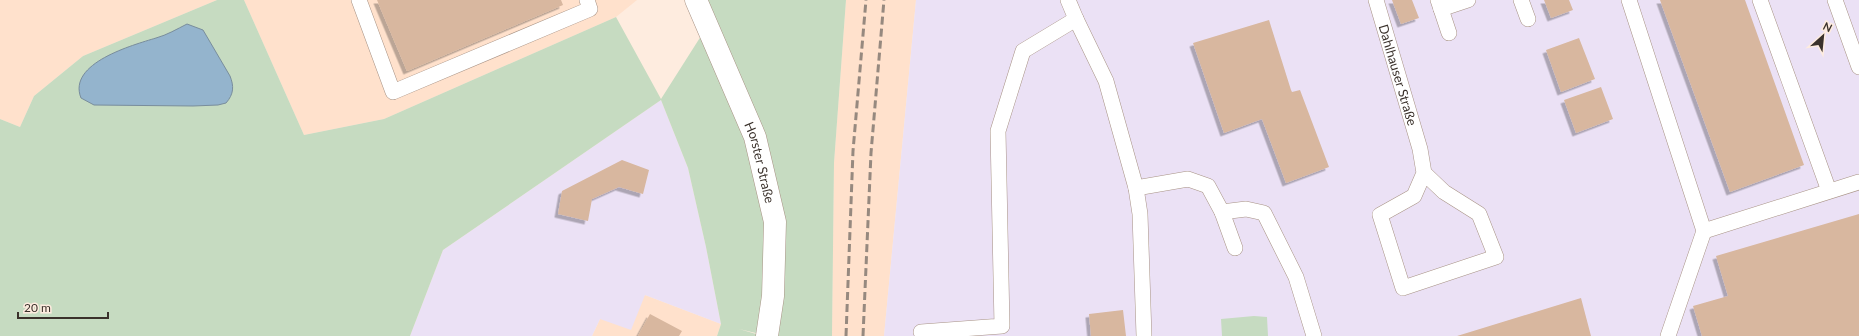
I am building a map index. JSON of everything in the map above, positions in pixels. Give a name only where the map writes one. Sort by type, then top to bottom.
[{"type":"street","name":"Horster Straße","points":[[696,0],[755,137],[775,222],[773,296],[766,336]]},
{"type":"lane","points":[[359,0],[393,92],[590,9],[587,0]]},
{"type":"lane","points":[[1068,0],[1106,82],[1136,188],[1140,214],[1144,336]]},
{"type":"lane","name":"Dahlhauser Straße","points":[[1376,0],[1420,149],[1424,173]]},
{"type":"lane","points":[[1449,33],[1439,4],[1468,0]]},
{"type":"lane","points":[[1521,0],[1528,20]]},
{"type":"lane","points":[[1629,0],[1704,231],[1668,336]]},
{"type":"lane","points":[[1760,0],[1829,191]]},
{"type":"lane","points":[[1835,0],[1859,67]]},
{"type":"lane","points":[[921,332],[1004,331],[998,131],[1023,51],[1076,19]]},
{"type":"lane","points":[[1424,173],[1444,192],[1479,214],[1496,257],[1403,288],[1380,215],[1414,196],[1424,173]]},
{"type":"lane","points":[[1136,188],[1188,180],[1208,186],[1222,212],[1235,248]]},
{"type":"lane","points":[[1704,231],[1859,182]]},
{"type":"lane","points":[[1222,212],[1246,209],[1264,213],[1296,277],[1314,336]]},
{"type":"shaded area","points":[[0,0],[217,0],[83,56],[34,96],[20,127],[0,119]]},
{"type":"shaded area","points":[[244,0],[637,0],[616,17],[384,119],[304,135]]},
{"type":"shaded area","points":[[846,0],[916,0],[884,336],[832,336],[834,163]]},
{"type":"shaded area","points":[[916,0],[1859,0],[1859,336],[884,336]]},
{"type":"shaded area","points":[[661,100],[688,168],[706,247],[721,324],[645,295],[631,330],[600,319],[592,336],[410,336],[443,250]]},
{"type":"shaded area","points":[[645,295],[721,324],[717,336],[592,336],[600,319]]},
{"type":"green space","points":[[217,0],[244,0],[304,135],[384,119],[616,17],[661,99],[708,25],[698,0],[846,0],[834,163],[832,336],[768,336],[739,329],[763,336],[717,336],[721,324],[706,247],[688,168],[661,100],[443,250],[410,336],[0,336],[0,119],[20,127],[34,96],[83,56]]},
{"type":"green space","points":[[1254,316],[1267,317],[1268,336],[1222,336],[1221,319]]},
{"type":"water","points":[[187,24],[203,30],[230,76],[232,90],[231,96],[226,103],[218,105],[193,106],[94,105],[81,98],[79,86],[84,75],[93,65],[118,51],[164,35]]},
{"type":"building","points":[[377,0],[561,0],[563,5],[407,71]]},
{"type":"building","points":[[1392,0],[1412,0],[1419,18],[1401,24]]},
{"type":"building","points":[[1544,0],[1569,0],[1573,10],[1551,18]]},
{"type":"building","points":[[1660,0],[1745,0],[1804,165],[1730,192]]},
{"type":"building","points":[[1269,20],[1291,90],[1292,92],[1300,90],[1329,167],[1286,183],[1262,119],[1224,133],[1193,43]]},
{"type":"building","points":[[1579,38],[1595,79],[1561,92],[1546,50]]},
{"type":"building","points":[[1601,87],[1613,119],[1576,133],[1564,100]]},
{"type":"building","points":[[622,160],[649,170],[643,194],[619,187],[592,199],[588,221],[558,214],[562,191]]},
{"type":"building","points":[[1859,214],[1859,336],[1702,336],[1693,306],[1728,296],[1716,256]]},
{"type":"building","points":[[1581,298],[1591,336],[1457,336]]},
{"type":"building","points":[[1123,310],[1126,336],[1091,336],[1089,314]]},
{"type":"building","points":[[650,314],[682,331],[679,336],[638,336]]},
{"type":"railway","points":[[846,336],[853,151],[866,0]]},
{"type":"railway","points":[[863,336],[871,153],[884,0]]}]
